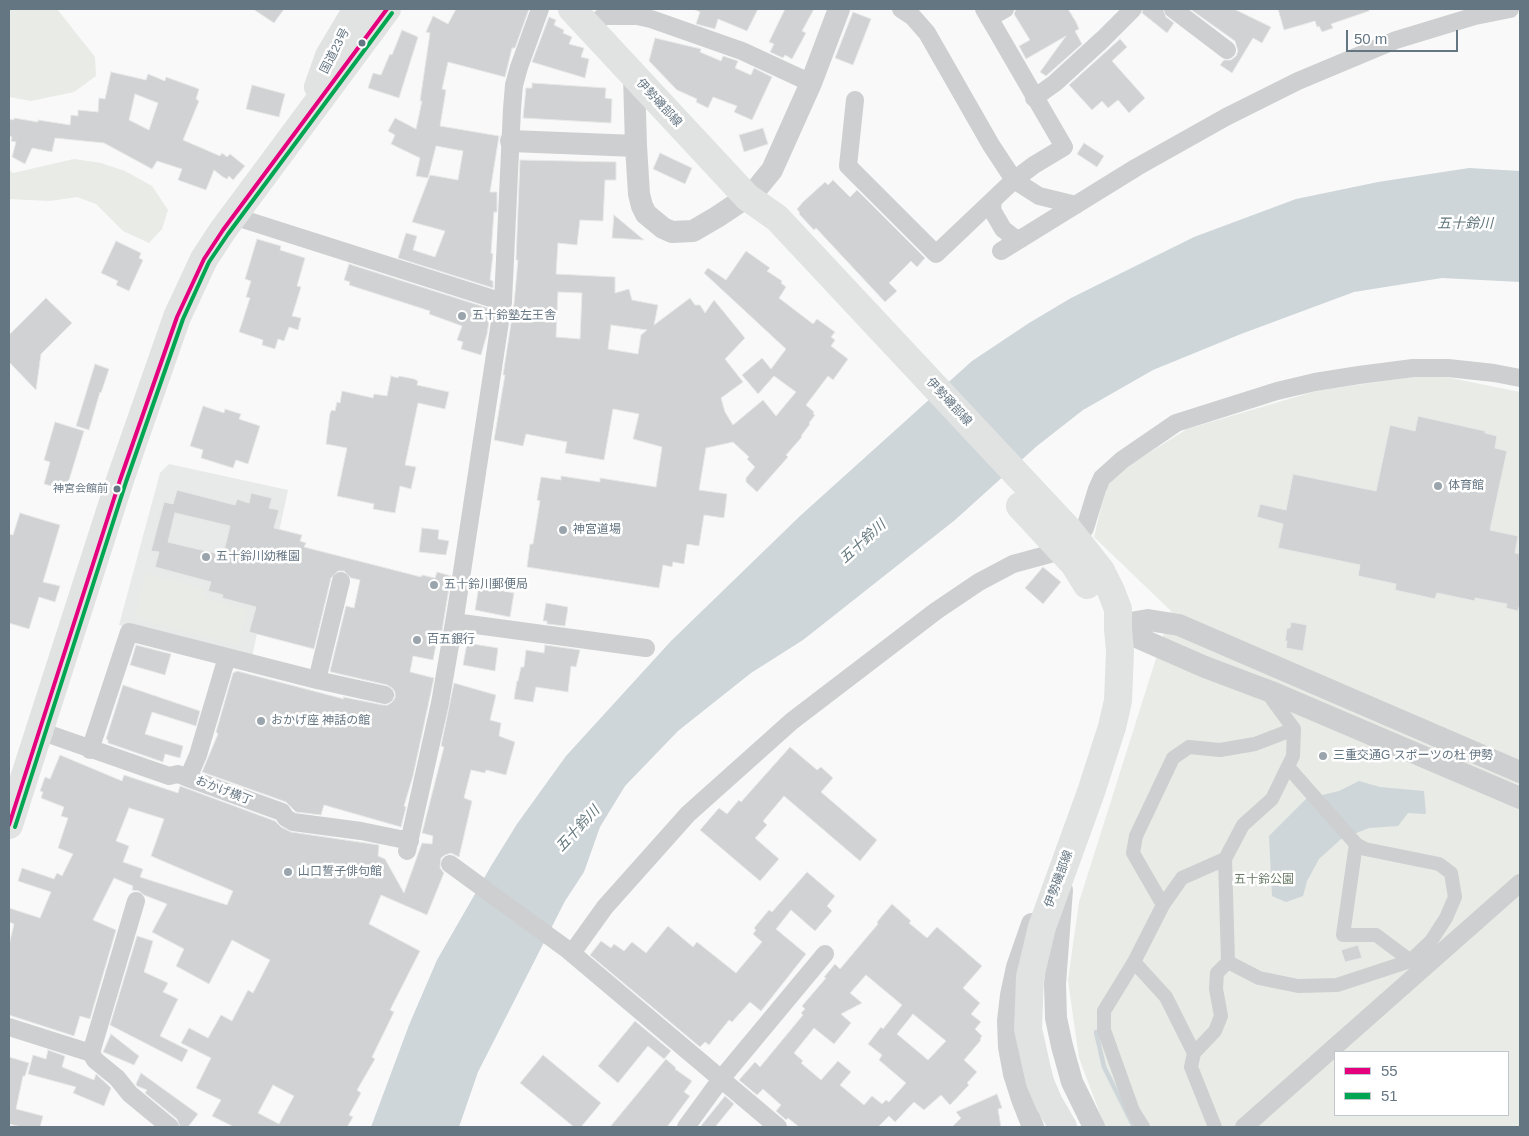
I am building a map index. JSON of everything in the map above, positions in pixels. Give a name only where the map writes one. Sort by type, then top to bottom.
[{"type":"main road","name":"国道23号","points":[[305,122],[329,56],[357,9]]},
{"type":"main road","name":"国道23号","points":[[9,825],[120,480],[169,335],[204,259],[233,216],[305,122],[387,9]]},
{"type":"main road","name":"伊勢磯部線","points":[[580,18],[746,197],[765,231],[880,342],[1065,540],[1074,564],[1094,600],[1118,629],[1120,675],[1118,701],[1114,718],[1091,792],[1042,927],[1030,977],[1028,1029],[1040,1082],[1048,1103],[1062,1127]]},
{"type":"street","points":[[540,9],[514,85],[503,302],[454,622],[646,648]]},
{"type":"street","points":[[634,76],[636,146],[639,194],[642,206],[650,218],[662,228],[672,232],[692,230],[704,225],[746,197],[759,186],[772,170],[811,83],[839,9]]},
{"type":"street","points":[[901,9],[913,17],[927,33],[983,131],[1014,180],[1039,196],[1053,201],[1076,205]]},
{"type":"street","points":[[855,100],[848,166],[936,254],[1014,180],[1034,165],[1064,147],[1034,98],[987,13],[1005,9]]},
{"type":"street","points":[[1034,98],[1055,83],[1103,40],[1133,9]]},
{"type":"street","points":[[1173,9],[1227,50]]},
{"type":"street","points":[[1001,251],[1137,167],[1210,126],[1298,81],[1396,40],[1476,16],[1510,9]]},
{"type":"street","points":[[580,18],[637,16],[651,19],[742,51],[811,83]]},
{"type":"street","points":[[511,141],[636,146]]},
{"type":"street","points":[[994,200],[992,210],[1003,229],[1013,237],[1021,239]]},
{"type":"street","points":[[233,216],[503,302]]},
{"type":"street","points":[[570,951],[605,907],[688,814],[792,721],[928,616],[979,582],[1086,528],[1102,478],[1122,460],[1176,423],[1277,391],[1315,382],[1386,371],[1413,368],[1448,368],[1520,378]]},
{"type":"street","points":[[317,680],[341,581]]},
{"type":"street","points":[[1118,629],[1136,622],[1148,620],[1179,625],[1520,772]]},
{"type":"street","name":"おかげ横丁","points":[[40,731],[168,776],[178,774],[282,812],[286,818],[293,822],[361,831],[408,846],[440,703],[454,622]]},
{"type":"street","points":[[1118,629],[1520,798]]},
{"type":"street","points":[[90,750],[129,632],[317,680],[386,695]]},
{"type":"street","points":[[188,778],[198,755],[227,657]]},
{"type":"street","points":[[1214,1127],[1190,1067],[1194,1053],[1215,1031],[1221,1016],[1216,989],[1218,973],[1228,962],[1224,859],[1243,825],[1272,800],[1293,756],[1294,729],[1272,699],[1274,693]]},
{"type":"street","points":[[1162,905],[1133,853],[1136,836],[1173,758],[1189,747],[1220,750],[1255,744],[1294,729]]},
{"type":"street","points":[[1228,962],[1259,978],[1298,986],[1337,985],[1417,965],[1446,918],[1455,897],[1451,873],[1439,864],[1365,848],[1356,844],[1288,767]]},
{"type":"street","points":[[1356,844],[1343,935],[1376,935],[1417,965]]},
{"type":"street","points":[[1143,1127],[1133,1111],[1104,1030],[1104,1012],[1134,962],[1162,905],[1182,878],[1224,859]]},
{"type":"street","points":[[450,864],[570,951],[778,1127]]},
{"type":"street","points":[[1033,1127],[1022,1099],[1009,1047],[1010,995],[1020,959],[1040,905],[1064,867]]},
{"type":"street","points":[[1064,867],[1055,984],[1056,1018],[1072,1082],[1094,1127]]},
{"type":"street","points":[[1244,1127],[1417,965],[1520,883]]},
{"type":"street","points":[[91,1053],[136,901]]},
{"type":"street","points":[[686,1127],[825,954]]},
{"type":"street","points":[[1134,962],[1166,997],[1194,1053]]},
{"type":"street","points":[[9,1027],[91,1053],[95,1060],[117,1078],[130,1094],[170,1127]]},
{"type":"shaded area","name":"五十鈴川幼稚園","points":[[169,464],[288,490],[252,657],[119,625],[160,473]]},
{"type":"green space","points":[[9,9],[57,9],[95,57],[96,76],[74,92],[31,101],[9,97]]},
{"type":"green space","points":[[74,159],[101,163],[125,171],[152,186],[168,210],[162,229],[149,243],[123,231],[96,204],[77,197],[50,201],[9,199],[9,170],[13,173]]},
{"type":"green space","name":"三重交通G スポーツの杜 伊勢","points":[[1431,374],[1520,392],[1520,1127],[1105,1127],[1079,1058],[1068,980],[1079,902],[1171,611],[1094,537],[1105,491],[1117,473],[1187,429],[1316,391]]},
{"type":"green space","points":[[146,573],[204,589],[202,597],[248,609],[238,646],[134,618]]},
{"type":"water","name":"五十鈴川","points":[[1469,168],[1520,171],[1520,282],[1442,278],[1354,292],[1241,334],[1153,370],[1083,410],[1037,446],[955,520],[803,640],[751,673],[678,731],[625,786],[600,827],[584,872],[565,901],[478,1072],[459,1127],[371,1127],[409,1025],[437,960],[517,824],[566,756],[671,641],[800,516],[972,361],[1071,298],[1194,237],[1296,199],[1378,182]]},
{"type":"water","points":[[1359,781],[1380,787],[1424,791],[1426,814],[1408,813],[1398,826],[1369,828],[1341,839],[1319,859],[1307,881],[1303,896],[1286,902],[1272,896],[1269,836],[1306,799],[1339,791]]},
{"type":"building","points":[[253,9],[284,9],[274,23]]},
{"type":"building","points":[[456,9],[529,9],[515,48],[512,48],[505,77],[448,62],[442,89],[446,90],[440,126],[499,136],[490,192],[497,192],[497,212],[494,212],[491,253],[493,254],[490,280],[493,281],[493,288],[398,258],[406,233],[417,236],[413,250],[435,257],[445,231],[412,222],[430,175],[458,180],[463,151],[436,146],[428,178],[416,176],[420,158],[391,144],[395,135],[388,131],[395,118],[416,129],[422,101],[420,101],[430,33],[426,32],[433,16],[448,24]]},
{"type":"building","points":[[693,9],[758,9],[747,31],[718,19],[715,29],[696,24],[700,12]]},
{"type":"building","points":[[785,9],[814,9],[802,31],[806,33],[792,59],[785,55],[783,58],[770,52],[774,44],[769,42]]},
{"type":"building","points":[[1016,9],[1068,9],[1079,29],[1075,31],[1082,44],[1046,76],[1040,72],[1066,36],[1026,59],[1019,46],[1030,40],[1014,14]]},
{"type":"building","points":[[1143,9],[1163,9],[1166,17],[1174,23],[1167,33],[1142,13]]},
{"type":"building","points":[[1190,9],[1234,9],[1271,27],[1262,43],[1253,38],[1232,73],[1220,65],[1224,60],[1231,60],[1236,56],[1238,51],[1235,41]]},
{"type":"building","points":[[1278,9],[1369,9],[1369,11],[1331,24],[1333,28],[1322,32],[1319,26],[1317,27],[1315,21],[1284,30]]},
{"type":"building","points":[[853,12],[871,19],[853,65],[835,58]]},
{"type":"building","points":[[549,17],[556,20],[554,25],[564,30],[563,33],[572,37],[569,44],[584,48],[581,57],[589,59],[585,78],[532,62]]},
{"type":"building","points":[[402,30],[418,37],[399,98],[368,88],[373,73],[381,75],[390,54],[392,55]]},
{"type":"building","points":[[655,38],[701,49],[700,52],[721,61],[723,56],[738,61],[735,68],[751,75],[754,68],[772,77],[752,120],[734,112],[737,106],[713,97],[708,108],[696,102],[697,99],[677,90],[649,61]]},
{"type":"building","points":[[1120,39],[1127,47],[1112,61],[1145,98],[1129,113],[1118,100],[1108,108],[1102,101],[1092,110],[1069,85]]},
{"type":"building","points":[[111,72],[146,80],[148,74],[165,81],[166,77],[199,89],[196,99],[199,101],[183,140],[220,156],[222,153],[227,157],[230,154],[245,166],[233,180],[229,176],[227,179],[223,177],[214,170],[206,190],[178,180],[182,169],[157,161],[152,169],[104,143],[55,138],[52,152],[32,148],[25,164],[12,157],[16,142],[11,141],[12,137],[9,136],[9,119],[14,120],[14,118],[38,122],[38,120],[70,125],[71,115],[78,116],[78,110],[98,112],[99,98],[105,99]],"holes":[[[135,94],[158,103],[149,130],[129,120]]]},
{"type":"building","points":[[532,83],[606,88],[605,98],[612,99],[611,123],[523,118],[526,88],[532,88]]},
{"type":"building","points":[[252,85],[285,94],[279,117],[246,109]]},
{"type":"building","points":[[763,128],[768,144],[744,152],[739,135]]},
{"type":"building","points":[[1084,143],[1104,156],[1097,167],[1077,154]]},
{"type":"building","points":[[660,153],[692,168],[685,184],[653,169]]},
{"type":"building","points":[[520,160],[616,162],[616,180],[605,180],[603,221],[580,220],[577,245],[558,243],[556,274],[615,277],[615,293],[629,289],[632,300],[658,305],[654,325],[690,298],[695,305],[700,305],[705,313],[714,300],[745,338],[725,359],[743,382],[721,398],[725,412],[733,425],[763,400],[776,416],[796,392],[774,376],[758,394],[742,375],[762,358],[771,369],[786,349],[704,273],[708,268],[726,280],[746,251],[770,268],[767,271],[782,281],[781,283],[786,287],[779,298],[813,324],[817,319],[835,332],[831,337],[835,340],[831,346],[848,359],[833,380],[828,376],[806,405],[815,415],[810,424],[802,437],[786,455],[788,457],[757,492],[746,482],[746,478],[755,467],[747,459],[749,457],[733,442],[706,448],[699,490],[727,494],[724,518],[704,515],[699,546],[687,544],[684,564],[673,562],[672,567],[663,565],[659,588],[527,567],[530,544],[533,544],[540,501],[537,500],[541,477],[561,480],[561,476],[600,482],[600,478],[656,487],[662,447],[633,439],[639,414],[613,409],[604,460],[565,453],[567,442],[526,434],[523,446],[494,440],[514,304],[518,260],[516,260]],"holes":[[[558,292],[582,293],[580,339],[556,337]],[[611,325],[647,330],[641,335],[638,354],[608,349]]]},
{"type":"building","points":[[833,180],[850,197],[857,190],[925,258],[917,267],[911,261],[889,283],[897,291],[885,302],[816,228],[814,230],[799,214],[797,209],[803,202],[825,182],[828,185]]},
{"type":"building","points":[[614,215],[644,240],[612,238]]},
{"type":"building","points":[[257,239],[281,246],[280,250],[305,258],[297,286],[301,287],[292,316],[301,318],[298,330],[289,327],[284,341],[278,339],[275,349],[262,345],[263,340],[239,332],[250,298],[246,297],[251,281],[245,279]]},
{"type":"building","points":[[116,241],[141,253],[139,258],[143,260],[129,291],[116,285],[118,281],[101,273]]},
{"type":"building","points":[[349,264],[491,309],[481,355],[461,349],[463,342],[457,340],[462,326],[429,314],[430,311],[349,285],[350,282],[344,280]]},
{"type":"building","points":[[46,298],[72,323],[41,354],[36,390],[9,362],[9,335]]},
{"type":"building","points":[[95,364],[109,369],[89,430],[76,426]]},
{"type":"building","points":[[391,376],[414,379],[418,381],[417,385],[449,392],[445,409],[418,403],[405,465],[416,467],[411,489],[400,486],[395,513],[373,509],[374,504],[337,496],[347,448],[326,444],[330,413],[332,410],[335,411],[337,402],[340,403],[342,391],[373,398],[374,394],[387,396]]},
{"type":"building","points":[[203,406],[224,413],[225,409],[241,414],[239,419],[260,426],[248,464],[236,460],[233,468],[201,458],[203,450],[190,446]]},
{"type":"building","name":"体育館","points":[[1418,416],[1485,431],[1485,433],[1497,436],[1495,448],[1507,451],[1490,530],[1518,536],[1515,553],[1520,554],[1520,607],[1518,611],[1506,608],[1507,604],[1475,598],[1475,601],[1437,593],[1435,599],[1395,590],[1396,584],[1358,576],[1360,565],[1278,548],[1283,524],[1257,517],[1260,504],[1286,510],[1293,474],[1376,491],[1390,425],[1415,431]]},
{"type":"building","points":[[55,422],[84,431],[66,490],[44,484],[50,462],[44,460]]},
{"type":"building","points":[[177,490],[235,505],[237,499],[249,503],[251,493],[272,498],[269,508],[279,510],[274,528],[302,535],[300,541],[306,543],[304,547],[421,577],[422,575],[435,578],[437,572],[451,576],[442,631],[439,630],[433,660],[413,656],[410,672],[434,678],[413,776],[404,806],[406,807],[401,827],[324,805],[321,815],[296,812],[286,802],[202,772],[218,734],[216,732],[233,673],[237,671],[344,699],[343,697],[383,705],[388,705],[392,702],[395,698],[395,692],[387,685],[330,671],[346,606],[354,608],[360,580],[351,578],[344,571],[338,571],[331,578],[314,649],[249,632],[256,607],[222,598],[223,595],[208,591],[211,582],[155,567],[159,552],[151,551],[164,502],[173,504]],"holes":[[[175,513],[230,526],[223,555],[168,542]]]},
{"type":"building","points":[[20,513],[60,525],[43,582],[60,586],[55,602],[39,597],[29,629],[9,623],[9,534],[13,535]]},
{"type":"building","points":[[422,528],[439,530],[438,539],[449,541],[446,555],[419,552]]},
{"type":"building","points":[[1043,567],[1061,582],[1043,604],[1025,588]]},
{"type":"building","points":[[479,586],[514,593],[510,617],[475,610]]},
{"type":"building","points":[[546,603],[568,607],[565,626],[547,624],[547,621],[543,621]]},
{"type":"building","points":[[1291,622],[1307,625],[1303,651],[1286,648],[1287,628],[1290,628]]},
{"type":"building","points":[[467,643],[498,648],[495,671],[463,665]]},
{"type":"building","points":[[136,645],[171,654],[165,675],[130,665]]},
{"type":"building","points":[[545,645],[580,650],[576,667],[571,666],[568,692],[536,687],[533,702],[514,699],[521,667],[524,667],[526,650],[544,653]]},
{"type":"building","points":[[454,683],[496,695],[490,720],[501,723],[499,736],[515,742],[506,775],[486,770],[485,773],[471,770],[464,798],[472,801],[459,857],[451,853],[441,858],[440,868],[444,873],[427,915],[381,895],[369,924],[420,951],[390,1010],[394,1012],[372,1057],[375,1059],[357,1090],[361,1093],[349,1115],[353,1117],[347,1127],[234,1127],[212,1116],[221,1100],[196,1088],[211,1058],[181,1043],[189,1028],[208,1038],[221,1015],[232,1021],[248,990],[253,993],[270,960],[232,940],[209,984],[176,966],[184,949],[152,932],[167,904],[144,895],[139,891],[132,890],[133,886],[114,878],[93,920],[116,930],[90,1019],[80,1016],[74,1036],[9,1015],[9,945],[14,924],[9,922],[9,908],[40,918],[51,892],[18,881],[22,868],[54,879],[57,873],[62,876],[73,854],[58,848],[68,818],[61,816],[64,807],[41,798],[43,792],[40,791],[45,777],[50,779],[60,755],[122,781],[124,775],[178,793],[180,786],[275,821],[281,827],[291,832],[379,845],[378,856],[385,859],[404,893],[422,843],[432,844],[433,836],[422,833],[444,747],[441,746]],"holes":[[[129,808],[164,819],[151,856],[233,891],[227,905],[140,877],[143,869],[123,862],[129,846],[116,841]],[[273,1085],[294,1096],[279,1124],[258,1113]]]},
{"type":"building","points":[[123,685],[200,711],[196,726],[152,712],[145,734],[183,746],[180,758],[165,754],[163,762],[108,743],[106,739]]},
{"type":"building","points":[[790,747],[817,770],[821,767],[833,778],[821,792],[877,840],[860,861],[784,796],[763,821],[767,825],[755,838],[779,859],[760,881],[700,830],[719,808],[727,814],[739,800],[741,802]]},
{"type":"building","points":[[807,872],[835,896],[827,906],[832,911],[815,931],[791,910],[776,929],[806,954],[761,1011],[750,1002],[732,1022],[729,1020],[709,1045],[705,1042],[700,1047],[590,955],[601,941],[611,948],[614,944],[624,951],[632,942],[646,953],[668,926],[693,947],[697,942],[736,973],[762,942],[753,934],[756,930],[754,928],[769,910],[772,912]]},
{"type":"building","points":[[892,904],[911,921],[909,923],[927,938],[937,927],[982,966],[963,988],[980,1003],[971,1014],[981,1022],[975,1029],[982,1036],[981,1040],[964,1060],[977,1072],[967,1083],[969,1085],[950,1105],[941,1095],[924,1110],[914,1102],[895,1122],[889,1116],[878,1127],[799,1127],[788,1118],[786,1120],[776,1111],[781,1105],[763,1089],[757,1095],[739,1080],[755,1062],[760,1067],[803,1015],[801,1013],[805,1009],[802,1006],[826,978],[824,977],[835,964],[840,969],[878,924],[877,922]],"holes":[[[866,975],[902,1005],[868,1044],[882,1055],[879,1060],[906,1083],[889,1102],[886,1100],[882,1104],[872,1096],[864,1105],[840,1085],[851,1072],[838,1061],[821,1080],[801,1063],[803,1061],[794,1053],[814,1028],[834,1044],[851,1023],[841,1014],[862,1003],[850,993]],[[913,1014],[946,1041],[928,1060],[897,1034]]]},
{"type":"building","points":[[137,936],[153,941],[144,972],[168,983],[163,992],[178,999],[160,1036],[188,1050],[182,1062],[110,1025]]},
{"type":"building","points":[[1358,945],[1362,958],[1345,962],[1341,950]]},
{"type":"building","points":[[635,1021],[671,1051],[664,1059],[648,1046],[618,1083],[598,1066]]},
{"type":"building","points":[[111,1034],[139,1056],[134,1065],[103,1052]]},
{"type":"building","points":[[48,1050],[65,1056],[62,1067],[94,1080],[96,1074],[111,1088],[104,1106],[73,1093],[76,1087],[28,1074],[33,1055],[46,1059]]},
{"type":"building","points":[[543,1055],[601,1103],[581,1127],[574,1127],[520,1083]]},
{"type":"building","points":[[9,1057],[29,1063],[25,1076],[23,1076],[16,1109],[43,1116],[40,1127],[22,1127],[9,1124]]},
{"type":"building","points":[[666,1059],[675,1069],[692,1081],[684,1092],[690,1096],[667,1127],[610,1127]]},
{"type":"building","points":[[141,1073],[198,1114],[188,1127],[180,1127],[177,1119],[145,1093],[147,1090],[137,1086],[136,1084]]},
{"type":"building","points":[[997,1094],[1002,1108],[998,1109],[1001,1127],[952,1127],[961,1118],[956,1112]]},
{"type":"building","points":[[725,1096],[734,1104],[715,1127],[700,1127]]},
{"type":"waterway","points":[[1096,1032],[1104,1067],[1134,1127]]},
{"type":"transit line","name":"55","points":[[9,825],[120,480],[177,317],[204,259],[223,230],[387,9]]},
{"type":"transit line","name":"51","points":[[15,827],[126,482],[183,319],[209,262],[392,13]]},
{"type":"place","name":"五十鈴塾左王舎","points":[[462,316]]},
{"type":"place","name":"体育館","points":[[1438,486]]},
{"type":"place","name":"神宮会館前","points":[[117,489]]},
{"type":"place","name":"神宮道場","points":[[563,530]]},
{"type":"place","name":"五十鈴川幼稚園","points":[[206,557]]},
{"type":"place","name":"五十鈴川郵便局","points":[[434,585]]},
{"type":"place","name":"百五銀行","points":[[417,640]]},
{"type":"place","name":"おかげ座 神話の館","points":[[261,721]]},
{"type":"place","name":"三重交通G スポーツの杜 伊勢","points":[[1323,756]]},
{"type":"place","name":"山口誓子俳句館","points":[[288,872]]},
{"type":"park label","name":"五十鈴公園","points":[[1264,880]]}]
